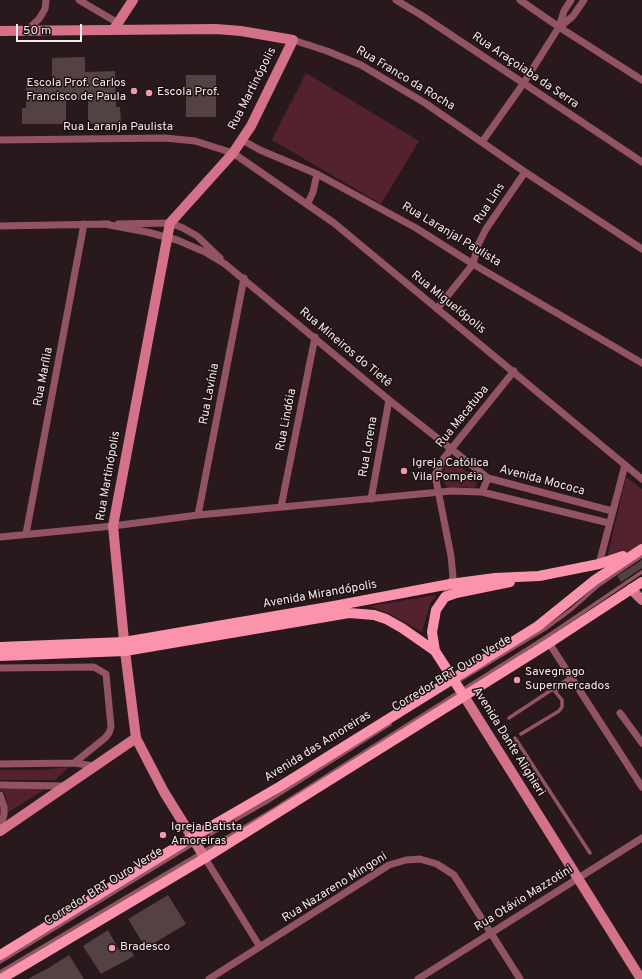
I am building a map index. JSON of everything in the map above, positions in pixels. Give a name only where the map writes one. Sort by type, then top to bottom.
[{"type":"main road","name":"Avenida Mirandópolis","points":[[0,647],[125,646],[450,584],[495,578],[539,576],[599,564],[642,549]]},
{"type":"main road","name":"Avenida das Amoreiras","points":[[1,979],[203,855],[458,687],[595,580],[642,549]]},
{"type":"main road","points":[[446,597],[456,593],[539,576]]},
{"type":"main road","name":"Avenida das Amoreiras","points":[[0,956],[279,787],[458,687],[549,643],[642,582]]},
{"type":"main road","name":"Avenida Dante Alighieri","points":[[446,597],[436,610],[432,624],[435,651],[458,687]]},
{"type":"main road","name":"Avenida Mirandópolis","points":[[0,656],[125,646],[349,613],[374,615],[386,619],[402,628],[435,651]]},
{"type":"street","points":[[27,30],[39,19],[45,8],[46,0]]},
{"type":"street","points":[[79,0],[116,26],[133,0]]},
{"type":"street","name":"Rua Araçoiaba da Serra","points":[[396,0],[421,14],[523,84],[642,162]]},
{"type":"street","points":[[520,0],[642,80]]},
{"type":"street","points":[[482,142],[523,84],[559,27],[564,12],[571,0]]},
{"type":"street","points":[[559,27],[573,16],[584,0]]},
{"type":"street","name":"Rua Franco da Rocha","points":[[0,31],[116,26],[216,29],[241,31],[293,40],[326,50],[361,65],[425,103],[524,172],[642,249]]},
{"type":"street","name":"Rua Martinópolis","points":[[260,947],[164,792],[136,738],[113,526],[166,237],[170,223],[233,153],[242,140],[251,126],[293,40]]},
{"type":"street","name":"Rua Laranja Paulista","points":[[0,140],[165,138],[195,141],[233,153]]},
{"type":"street","name":"Rua Laranjal Paulista","points":[[242,140],[260,150],[317,174],[416,228],[473,264],[642,363]]},
{"type":"street","name":"Rua Miguelópolis","points":[[233,153],[308,203],[334,223],[514,371],[642,479]]},
{"type":"street","name":"Rua Lins","points":[[437,309],[473,264],[478,246],[486,229],[524,172]]},
{"type":"street","points":[[308,203],[313,192],[317,174]]},
{"type":"street","name":"Rua Mineiros do Tietê","points":[[0,226],[170,223],[197,236],[225,264]]},
{"type":"street","name":"Rua Marília","points":[[26,534],[84,224]]},
{"type":"street","name":"Rua Mineiros do Tietê","points":[[104,224],[166,237],[199,250],[225,264],[244,278],[451,450]]},
{"type":"street","name":"Rua Lavínia","points":[[198,515],[244,278]]},
{"type":"street","name":"Rua Lindóia","points":[[282,507],[315,337]]},
{"type":"street","name":"Rua Macatuba","points":[[446,597],[452,577],[451,556],[435,474],[438,467],[451,450],[514,371]]},
{"type":"street","name":"Rua Lorena","points":[[371,499],[389,400]]},
{"type":"street","name":"Avenida Mococa","points":[[451,450],[488,478],[612,511]]},
{"type":"street","points":[[599,564],[625,465]]},
{"type":"street","points":[[482,492],[488,478]]},
{"type":"street","name":"Avenida Mococa","points":[[0,537],[113,526],[198,515],[438,492],[482,492],[609,523]]},
{"type":"street","points":[[632,589],[642,600]]},
{"type":"street","points":[[549,643],[642,787]]},
{"type":"street","points":[[0,668],[94,667],[106,674],[111,727],[109,733],[74,764]]},
{"type":"street","name":"Avenida Dante Alighieri","points":[[458,687],[641,979]]},
{"type":"street","points":[[620,713],[642,743]]},
{"type":"street","points":[[0,831],[136,738]]},
{"type":"street","points":[[0,764],[74,764],[94,766]]},
{"type":"street","points":[[0,785],[66,786]]},
{"type":"street","points":[[0,795],[4,807],[4,815],[0,826]]},
{"type":"street","name":"Rua Otávio Mazzotini","points":[[418,979],[642,838]]},
{"type":"street","name":"Rua Nazareno Mingoni","points":[[209,979],[389,865],[406,860],[420,859],[437,864],[454,875],[520,979]]},
{"type":"lane","name":"Corredor BRT Ouro Verde","points":[[458,687],[545,629],[572,609],[599,585],[642,556]]},
{"type":"lane","name":"Corredor BRT Ouro Verde","points":[[458,687],[549,635],[642,572]]},
{"type":"lane","points":[[509,718],[571,678]]},
{"type":"lane","points":[[521,734],[559,711],[562,700],[554,690]]},
{"type":"lane","points":[[515,738],[590,852]]},
{"type":"lane","name":"Corredor BRT Ouro Verde","points":[[0,962],[193,840]]},
{"type":"lane","name":"Corredor BRT Ouro Verde","points":[[0,972],[203,855]]},
{"type":"shaded area","points":[[306,73],[419,141],[381,204],[272,140]]},
{"type":"shaded area","points":[[455,463],[475,478],[477,486],[473,488],[461,487],[454,490],[446,486],[442,478],[443,473],[446,465]]},
{"type":"shaded area","points":[[626,477],[642,489],[642,548],[607,558]]},
{"type":"shaded area","points":[[437,595],[430,604],[422,632],[390,614],[369,606]]},
{"type":"shaded area","points":[[69,767],[55,780],[0,780],[0,770],[41,770]]},
{"type":"shaded area","points":[[47,788],[7,813],[6,796],[0,789]]},
{"type":"building","points":[[85,57],[85,72],[115,71],[116,107],[120,107],[121,123],[88,124],[88,100],[66,100],[66,124],[22,124],[22,108],[26,108],[26,83],[52,83],[52,58]]},
{"type":"building","points":[[186,75],[216,75],[216,117],[186,117]]},
{"type":"building","points":[[642,560],[642,568],[621,582],[617,576]]},
{"type":"building","points":[[168,895],[186,924],[146,948],[128,919]]},
{"type":"building","points":[[108,930],[119,950],[128,945],[134,956],[101,974],[83,946]]},
{"type":"building","points":[[69,955],[84,979],[28,979],[50,967]]},
{"type":"place","name":"Escola Prof. Carlos Francisco de Paula","points":[[134,91]]},
{"type":"place","name":"Escola Prof.","points":[[149,93]]},
{"type":"place","name":"Igreja Católica Vila Pompéia","points":[[404,471]]},
{"type":"place","name":"Savegnago Supermercados","points":[[517,680]]},
{"type":"place","name":"Igreja Batista Amoreiras","points":[[163,835]]},
{"type":"place","name":"Bradesco","points":[[112,948]]}]
